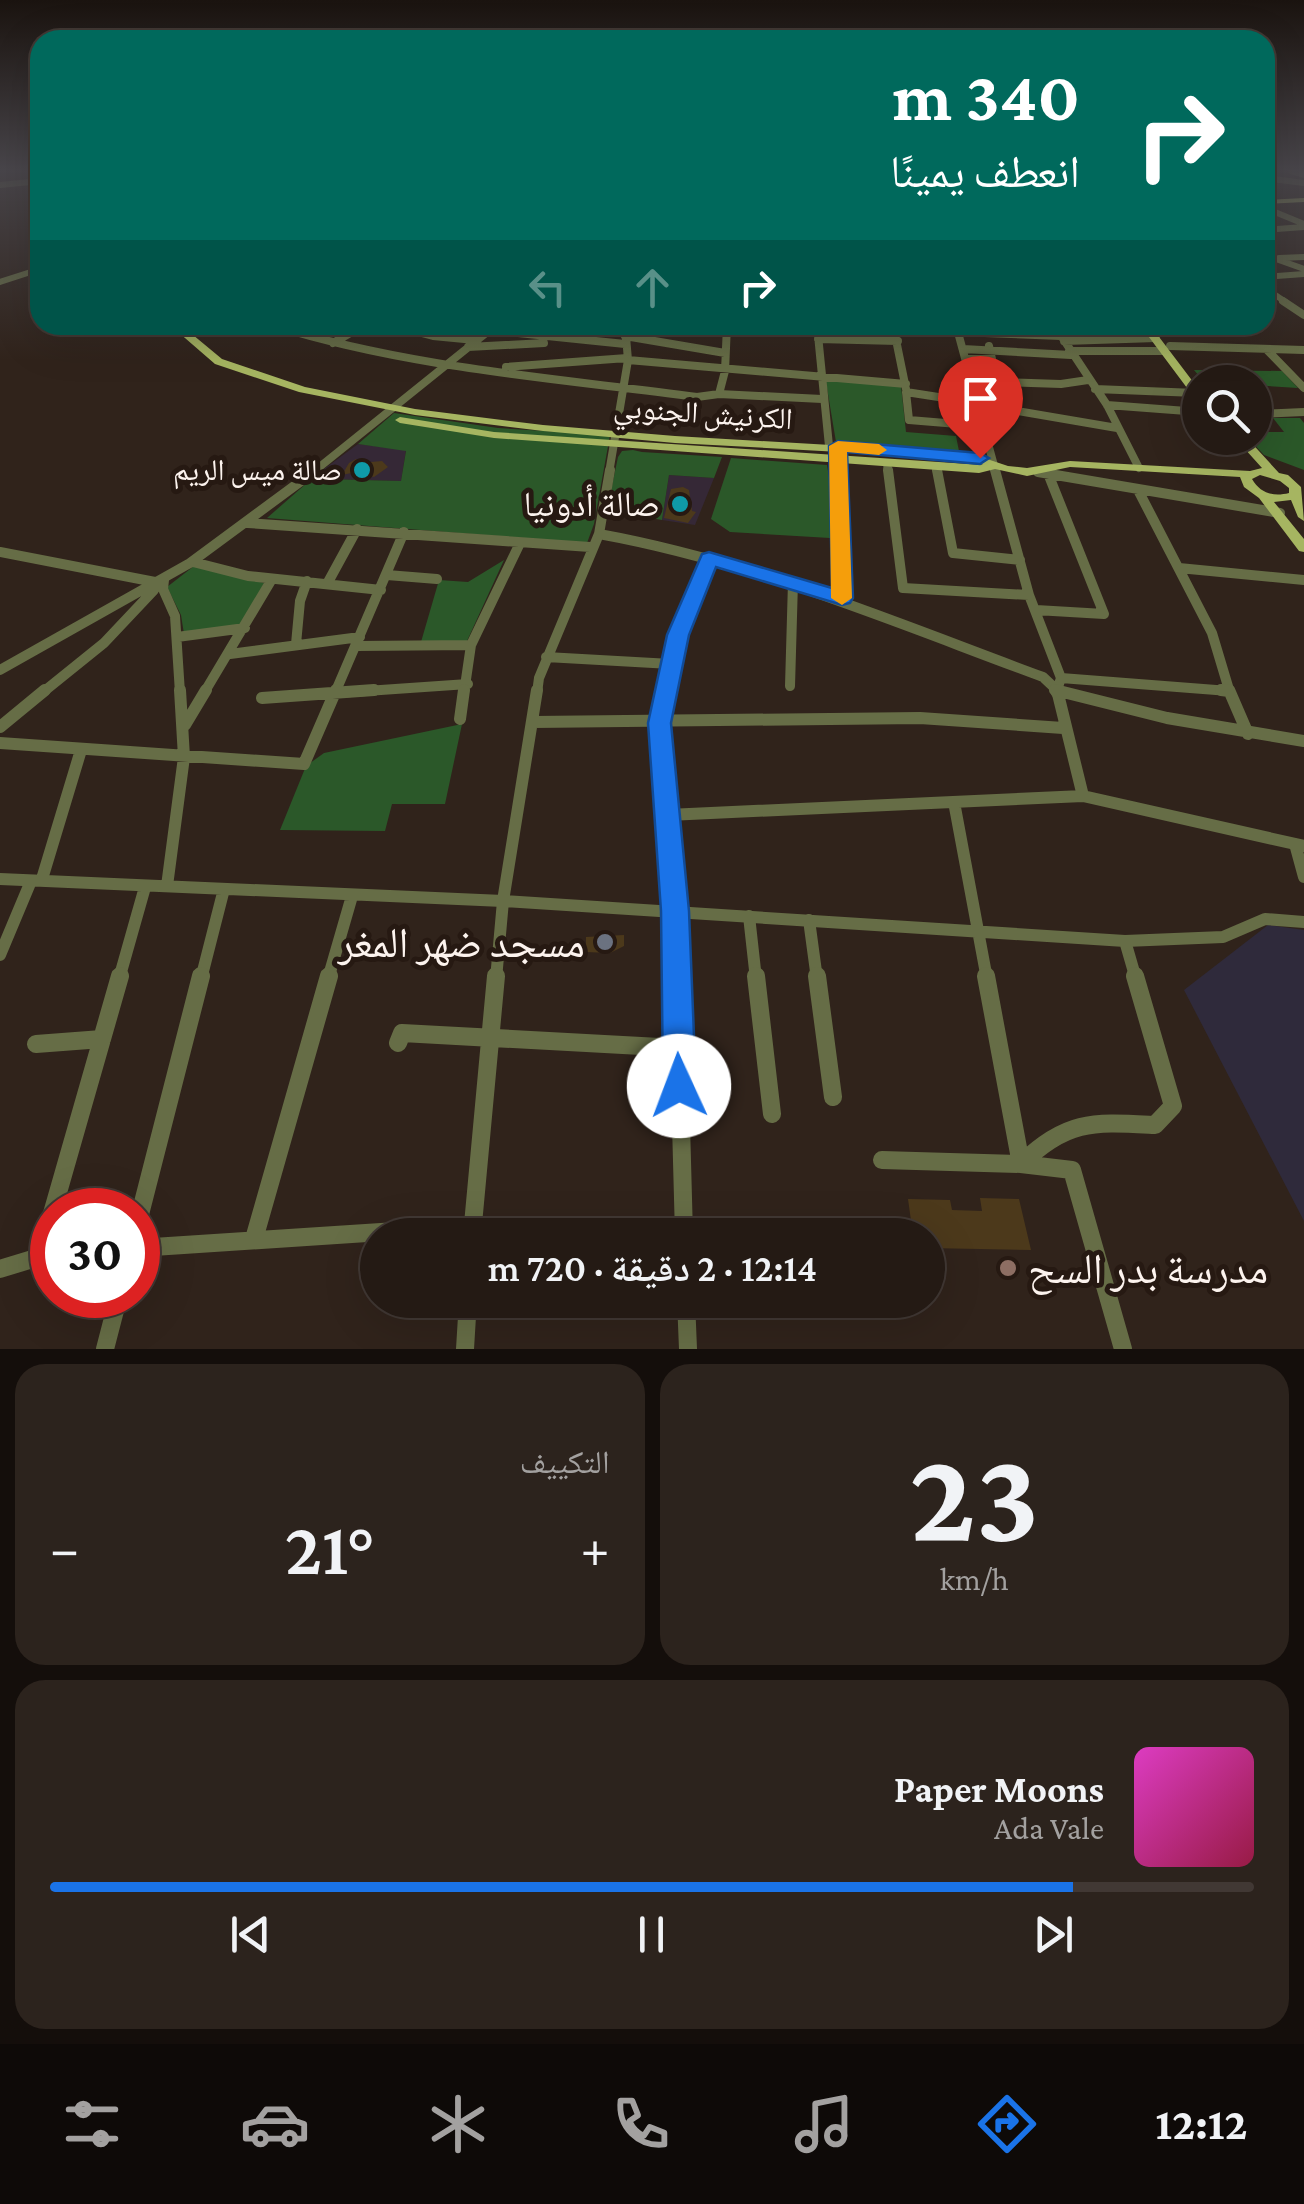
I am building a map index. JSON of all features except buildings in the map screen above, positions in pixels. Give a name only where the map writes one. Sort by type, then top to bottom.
[{"type":"main road","points":[[184,335],[198,351],[252,377],[390,408],[391,418],[429,426],[834,451],[887,464],[996,466]]},
{"type":"main road","points":[[1154,335],[1167,348]]},
{"type":"main road","points":[[1160,335],[1182,369]]},
{"type":"main road","name":"الكرنيش الجنوبي","points":[[834,451],[970,456],[996,466],[1044,474],[1070,464],[1279,475]]},
{"type":"main road","points":[[1240,455],[1250,473],[1245,482],[1280,513],[1304,548]]},
{"type":"main road","points":[[1258,455],[1295,487],[1303,514]]},
{"type":"main road","points":[[1279,475],[1304,478]]},
{"type":"main road","points":[[1261,494],[1285,498],[1295,494]]},
{"type":"street","points":[[1275,258],[1304,256]]},
{"type":"street","points":[[1275,258],[1304,272]]},
{"type":"street","points":[[0,282],[30,272]]},
{"type":"street","points":[[1275,276],[1304,272]]},
{"type":"street","points":[[1275,294],[1301,310]]},
{"type":"street","points":[[304,335],[333,344],[444,362],[697,397],[719,394],[822,399]]},
{"type":"street","points":[[333,344],[348,335]]},
{"type":"street","points":[[429,335],[475,340]]},
{"type":"street","points":[[0,670],[193,562],[482,335]]},
{"type":"street","points":[[541,335],[583,341]]},
{"type":"street","points":[[465,348],[625,335],[726,353]]},
{"type":"street","points":[[473,1218],[503,901],[533,722],[546,657],[598,534],[627,359],[625,335]]},
{"type":"street","points":[[719,394],[725,371],[726,335]]},
{"type":"street","points":[[818,335],[822,399],[834,451],[842,598]]},
{"type":"street","points":[[896,335],[908,420],[982,426]]},
{"type":"street","points":[[959,335],[1029,595],[1061,678],[1056,692]]},
{"type":"street","points":[[964,354],[992,360],[984,335]]},
{"type":"street","points":[[1015,335],[1156,338]]},
{"type":"street","points":[[1061,335],[1106,405],[1139,468]]},
{"type":"street","points":[[818,339],[898,341]]},
{"type":"street","points":[[990,350],[1304,350]]},
{"type":"street","points":[[1267,350],[1304,388]]},
{"type":"street","points":[[477,367],[627,359],[725,371],[821,374],[1117,428]]},
{"type":"street","points":[[974,381],[1062,384],[1088,380]]},
{"type":"street","points":[[1095,389],[1182,392]]},
{"type":"street","points":[[1106,405],[1182,411]]},
{"type":"street","points":[[1272,413],[1304,412]]},
{"type":"street","points":[[887,464],[903,588],[1029,595]]},
{"type":"street","points":[[936,466],[953,553],[1020,560]]},
{"type":"street","points":[[1036,610],[1104,614],[1044,474]]},
{"type":"street","points":[[1044,474],[1280,513]]},
{"type":"street","points":[[1138,490],[1212,632],[1228,690],[1248,734]]},
{"type":"street","points":[[248,522],[590,547]]},
{"type":"street","points":[[327,584],[357,529]]},
{"type":"street","points":[[0,743],[304,764],[404,532]]},
{"type":"street","points":[[598,534],[638,540],[793,582],[1044,677],[1056,692],[1082,796]]},
{"type":"street","points":[[460,719],[468,684],[470,646],[520,543]]},
{"type":"street","points":[[2,555],[146,583],[164,580]]},
{"type":"street","points":[[683,1218],[675,911],[660,723],[671,664],[709,558]]},
{"type":"street","points":[[193,562],[272,579],[380,590]]},
{"type":"street","points":[[1179,568],[1304,580]]},
{"type":"street","points":[[387,574],[437,578]]},
{"type":"street","points":[[183,728],[272,579]]},
{"type":"street","points":[[164,580],[177,637],[184,757],[168,886]]},
{"type":"street","points":[[0,727],[104,643],[164,580]]},
{"type":"street","points":[[296,644],[300,601],[307,582]]},
{"type":"street","points":[[790,686],[793,582]]},
{"type":"street","points":[[177,637],[244,628]]},
{"type":"street","points":[[230,654],[296,644],[470,646]]},
{"type":"street","points":[[546,657],[671,664]]},
{"type":"street","points":[[1061,678],[1228,690]]},
{"type":"street","points":[[262,698],[468,684]]},
{"type":"street","points":[[1056,692],[1248,734],[1304,742]]},
{"type":"street","points":[[533,722],[920,718],[1064,728]]},
{"type":"street","points":[[0,955],[36,880],[80,750]]},
{"type":"street","points":[[668,815],[1082,796],[1299,845],[1304,877]]},
{"type":"street","points":[[954,802],[1021,1164]]},
{"type":"street","points":[[0,879],[503,901],[1126,940],[1223,937],[1265,919],[1304,922]]},
{"type":"street","points":[[60,1188],[145,887]]},
{"type":"street","points":[[147,1188],[224,889]]},
{"type":"street","points":[[254,1238],[352,896]]},
{"type":"street","points":[[749,916],[772,1114]]},
{"type":"street","points":[[809,920],[833,1097]]},
{"type":"street","points":[[1021,1164],[1042,1141],[1065,1126],[1155,1125],[1173,1106],[1126,940]]},
{"type":"street","points":[[398,1043],[402,1033],[678,1048]]},
{"type":"street","points":[[36,1044],[102,1039]]},
{"type":"street","points":[[882,1160],[1021,1164],[1072,1170],[1124,1349]]},
{"type":"street","points":[[160,1246],[360,1235]]},
{"type":"street","points":[[0,1269],[30,1259]]},
{"type":"street","points":[[105,1349],[113,1318]]},
{"type":"street","points":[[465,1349],[467,1318]]},
{"type":"street","points":[[687,1318],[688,1349]]},
{"type":"shaded area","name":"صالة ميس الريم","points":[[358,444],[406,450],[401,481],[323,479],[316,475]]},
{"type":"shaded area","name":"صالة أدونيا","points":[[669,475],[714,478],[695,525],[662,520]]},
{"type":"shaded area","points":[[1268,925],[1304,930],[1304,1221],[1184,990]]},
{"type":"green space","points":[[1272,371],[1282,371],[1298,388],[1272,386]]},
{"type":"green space","points":[[825,376],[901,386],[906,432],[956,436],[959,451],[836,442]]},
{"type":"green space","points":[[394,413],[498,428],[610,435],[587,543],[267,518],[316,475],[323,479],[401,481],[406,451],[358,444]]},
{"type":"green space","points":[[1273,418],[1300,418],[1304,423],[1304,470],[1264,455],[1272,455],[1272,432],[1284,432]]},
{"type":"green space","points":[[622,451],[722,457],[714,478],[669,475],[662,520],[607,510],[618,457]]},
{"type":"green space","points":[[731,458],[827,465],[833,501],[830,538],[730,532],[711,519]]},
{"type":"green space","points":[[504,560],[467,641],[421,642],[439,580],[468,582]]},
{"type":"green space","points":[[194,566],[264,583],[241,627],[184,634],[181,615],[167,587]]},
{"type":"green space","points":[[462,724],[445,804],[392,804],[385,831],[280,830],[306,766],[324,753]]},
{"type":"slow traffic","points":[[842,598],[838,446],[879,450]]},
{"type":"place","name":"صالة ميس الريم","points":[[362,470]]},
{"type":"place","name":"صالة أدونيا","points":[[680,504]]},
{"type":"place","name":"مسجد ضهر المغر","points":[[605,942]]},
{"type":"place","name":"مدرسة بدر السح","points":[[1008,1268]]},
{"type":"route","points":[[679,1086],[675,911],[660,723],[678,635],[709,558],[842,598],[838,446],[980,458]]}]
